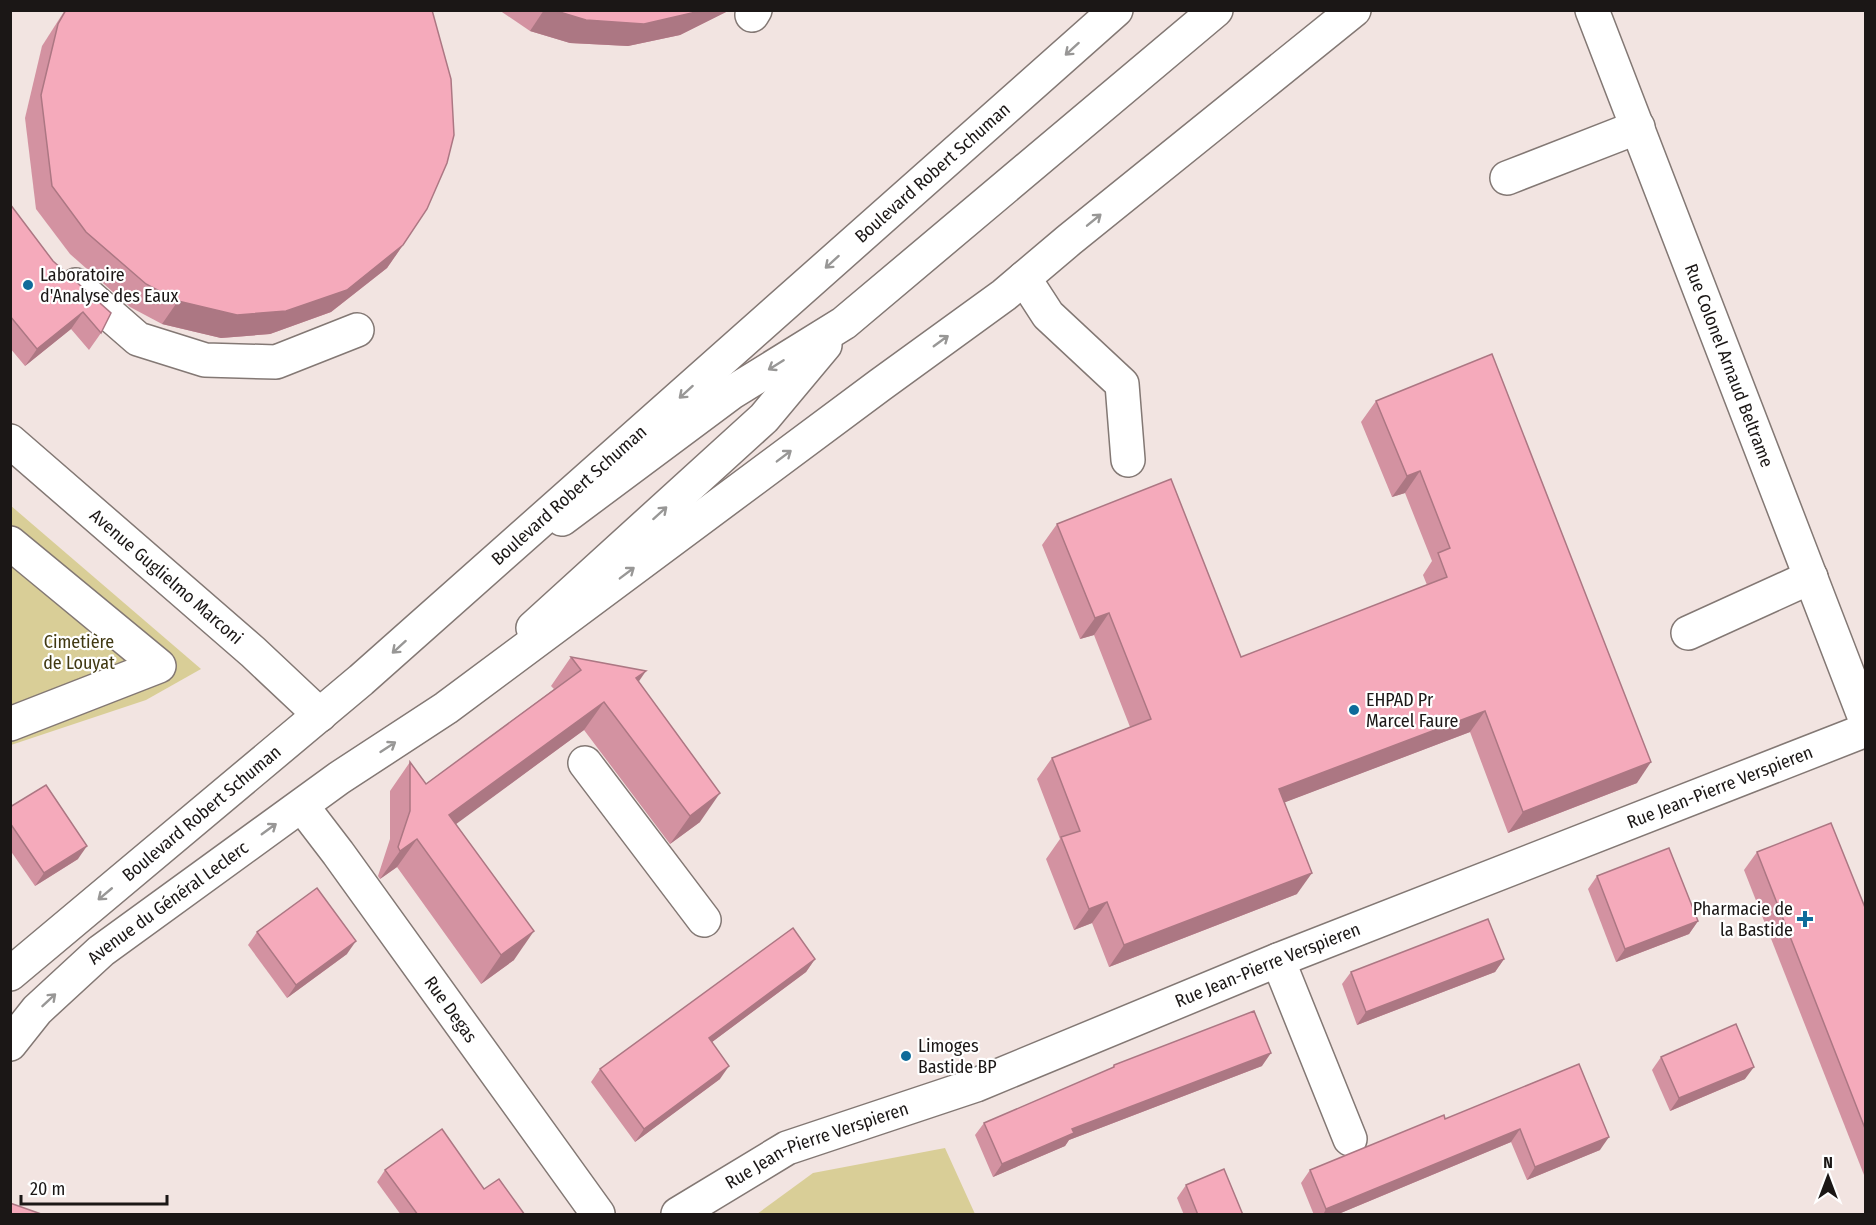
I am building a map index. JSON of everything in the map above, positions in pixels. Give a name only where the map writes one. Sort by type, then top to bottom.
[{"type":"main road","name":"Boulevard Robert Schuman","points":[[13,972],[320,715],[1116,10]]},
{"type":"main road","points":[[442,608],[731,393],[844,323],[1216,10]]},
{"type":"main road","points":[[446,708],[1004,295],[1354,10]]},
{"type":"main road","name":"Rue Colonel Arnaud Beltrame","points":[[1592,10],[1811,577],[1858,706],[1866,721]]},
{"type":"main road","points":[[1507,178],[1638,127]]},
{"type":"main road","points":[[56,267],[138,339],[205,360],[276,362],[357,330]]},
{"type":"main road","points":[[1023,278],[1048,315],[1122,384],[1128,460]]},
{"type":"main road","points":[[446,708],[764,418],[844,323]]},
{"type":"main road","name":"Avenue Guglielmo Marconi","points":[[10,441],[253,652],[320,715]]},
{"type":"main road","points":[[10,543],[159,666],[10,724]]},
{"type":"main road","points":[[1688,633],[1811,577]]},
{"type":"main road","name":"Avenue du Général Leclerc","points":[[10,1044],[37,1010],[101,951],[339,778],[446,708]]},
{"type":"main road","name":"Rue Jean-Pierre Verspieren","points":[[678,1215],[787,1148],[976,1085],[1278,960],[1866,730]]},
{"type":"main road","points":[[585,763],[704,920]]},
{"type":"main road","name":"Rue Degas","points":[[302,806],[598,1215]]},
{"type":"main road","points":[[1278,960],[1350,1139]]},
{"type":"green space","name":"Cimetière de Louyat","points":[[10,505],[201,669],[146,700],[11,745]]},
{"type":"green space","points":[[945,1148],[975,1214],[757,1214],[813,1173]]},
{"type":"building","points":[[66,10],[432,10],[451,79],[454,135],[447,163],[427,209],[403,245],[347,290],[286,311],[237,315],[178,301],[146,284],[86,232],[52,186],[41,95],[58,24]]},
{"type":"building","points":[[553,10],[700,10],[644,24],[586,20]]},
{"type":"building","points":[[10,204],[53,261],[111,313],[101,333],[83,312],[37,349],[10,316]]},
{"type":"building","name":"EHPAD Pr Marcel Faure","points":[[1492,354],[1651,762],[1523,812],[1485,711],[1279,789],[1312,873],[1124,945],[1107,902],[1089,909],[1061,837],[1080,831],[1052,758],[1151,719],[1109,613],[1095,618],[1057,524],[1171,479],[1241,657],[1447,577],[1438,553],[1450,548],[1420,471],[1407,476],[1376,401]]},
{"type":"building","points":[[571,657],[646,671],[636,678],[720,793],[690,816],[604,702],[449,815],[534,931],[501,955],[417,839],[400,851],[398,847],[410,811],[410,762],[426,784],[581,670]]},
{"type":"building","points":[[46,785],[87,846],[44,873],[10,823],[10,807]]},
{"type":"building","points":[[1831,823],[1866,910],[1866,1131],[1757,852]]},
{"type":"building","points":[[1669,848],[1698,921],[1625,949],[1597,876]]},
{"type":"building","points":[[317,888],[356,941],[296,985],[257,932]]},
{"type":"building","points":[[1488,919],[1504,959],[1366,1012],[1351,972]]},
{"type":"building","points":[[793,928],[815,959],[709,1038],[729,1066],[644,1129],[600,1069]]},
{"type":"building","points":[[1254,1011],[1271,1053],[1072,1129],[1074,1133],[1002,1164],[984,1123],[1114,1067],[1114,1065]]},
{"type":"building","points":[[1736,1024],[1754,1067],[1679,1098],[1661,1057]]},
{"type":"building","points":[[1579,1064],[1609,1137],[1535,1167],[1520,1129],[1326,1209],[1310,1170],[1444,1115],[1445,1119]]},
{"type":"building","points":[[442,1129],[484,1189],[499,1179],[525,1215],[418,1215],[385,1170]]},
{"type":"building","points":[[1224,1169],[1243,1215],[1198,1215],[1186,1185]]},
{"type":"building","points":[[10,1203],[44,1215],[10,1215]]},
{"type":"place","name":"Laboratoire d'Analyse des Eaux","points":[[28,285]]},
{"type":"place","name":"EHPAD Pr Marcel Faure","points":[[1354,710]]},
{"type":"place","name":"Pharmacie de la Bastide","points":[[1805,919]]},
{"type":"place","name":"Limoges Bastide BP","points":[[906,1056]]}]
